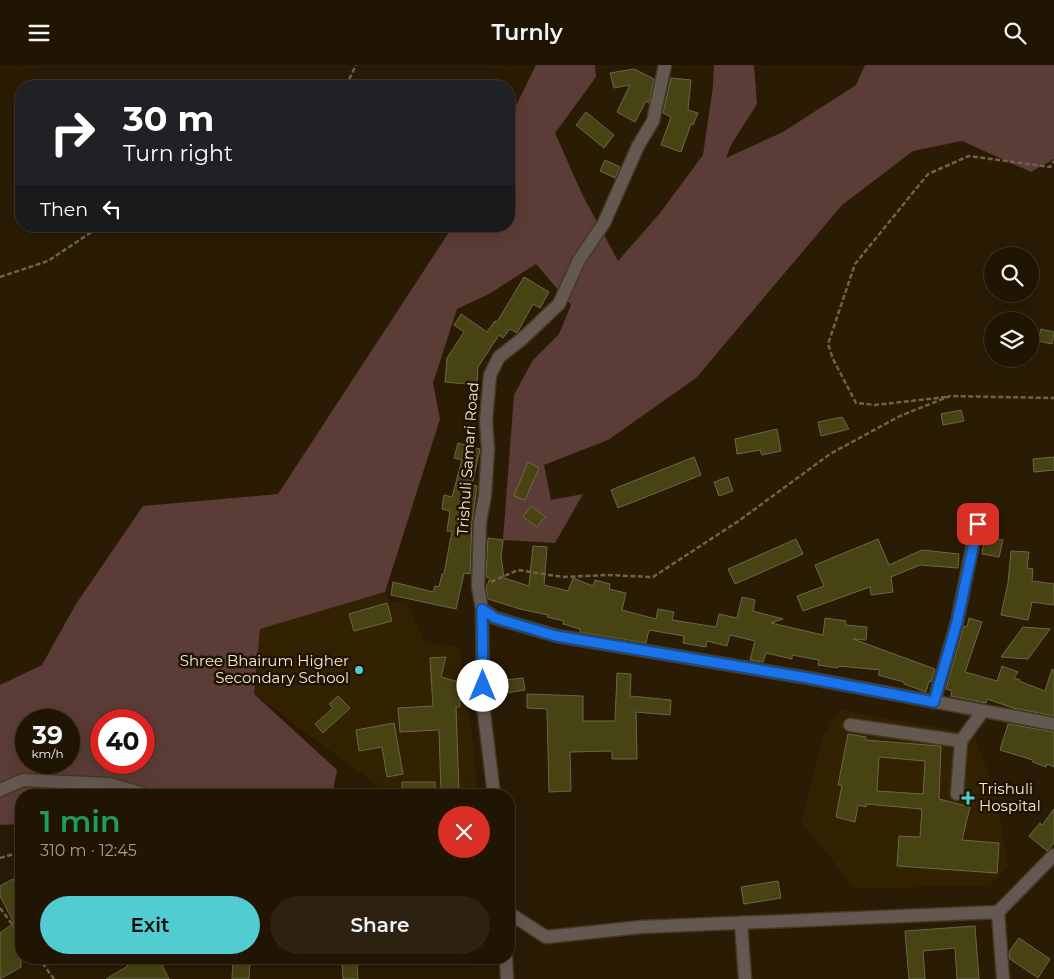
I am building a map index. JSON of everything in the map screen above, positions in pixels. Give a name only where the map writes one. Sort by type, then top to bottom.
[{"type":"street","name":"Trishuli Samari Road","points":[[493,789],[483,705],[482,609],[478,587],[480,522],[485,495],[488,449],[486,421],[490,375],[499,357],[522,339],[559,304],[579,260],[604,223],[638,146],[653,121],[665,65]]},
{"type":"street","points":[[934,702],[957,622],[978,524]]},
{"type":"street","points":[[482,609],[495,618],[556,636],[808,678],[1054,724]]},
{"type":"street","points":[[957,794],[961,741],[983,711]]},
{"type":"street","points":[[850,725],[961,741]]},
{"type":"street","points":[[0,790],[23,780],[110,784],[127,789]]},
{"type":"street","points":[[515,917],[546,937],[641,927],[998,912],[1054,855]]},
{"type":"street","points":[[998,912],[1003,979]]},
{"type":"street","points":[[741,923],[745,979]]},
{"type":"street","points":[[506,964],[507,979]]},
{"type":"path","points":[[349,80],[356,65]]},
{"type":"path","points":[[1054,161],[1050,167],[969,156],[928,173],[855,265],[828,344],[833,359],[856,403],[875,405],[950,397],[1054,398]]},
{"type":"path","points":[[0,277],[48,261],[92,232]]},
{"type":"path","points":[[478,587],[518,570],[563,577],[607,575],[653,577],[740,520],[830,454],[900,416],[950,397]]},
{"type":"path","points":[[0,858],[15,854]]},
{"type":"path","points":[[0,908],[15,928]]},
{"type":"path","points":[[43,964],[54,979]]},
{"type":"shaded area","points":[[536,65],[595,65],[596,77],[555,133],[582,194],[618,261],[660,213],[703,155],[713,86],[714,65],[754,65],[757,104],[731,145],[726,158],[783,132],[856,85],[865,65],[1054,65],[1054,159],[1031,172],[962,141],[913,151],[842,205],[696,378],[608,440],[544,465],[551,500],[583,494],[555,543],[503,540],[514,395],[533,360],[559,334],[571,305],[536,264],[489,294],[457,309],[433,383],[440,419],[385,592],[260,629],[254,694],[337,770],[333,789],[15,789],[15,824],[0,825],[0,685],[42,665],[76,604],[143,506],[278,494],[449,232],[515,232],[515,108]]},
{"type":"shaded area","name":"Shree Bhairum Higher Secondary School","points":[[385,592],[391,603],[406,601],[425,643],[459,646],[477,789],[380,789],[254,694],[260,629]]},
{"type":"shaded area","name":"Trishuli Hospital","points":[[841,710],[974,734],[995,792],[1008,866],[990,885],[855,889],[802,822],[824,735]],"holes":[[[848,734],[865,737],[842,767]],[[866,740],[941,745],[939,779],[925,761],[879,757],[878,776],[863,775]],[[839,775],[863,780],[868,791],[866,807],[858,805],[855,821],[836,817],[842,785],[837,784]],[[924,780],[940,781],[937,837],[920,836]],[[874,791],[920,794],[919,809],[875,805]],[[900,836],[998,843],[997,873],[897,866]]]},
{"type":"building","points":[[634,69],[654,79],[649,103],[646,101],[635,122],[617,112],[630,85],[614,88],[610,73]]},
{"type":"building","points":[[671,78],[691,80],[688,110],[698,113],[693,125],[691,124],[681,152],[661,145],[671,117],[663,113]]},
{"type":"building","points":[[586,112],[614,135],[604,148],[576,125]]},
{"type":"building","points":[[605,160],[620,167],[615,178],[600,171]]},
{"type":"building","points":[[524,277],[549,292],[540,308],[533,304],[517,333],[510,329],[503,338],[499,335],[478,367],[477,385],[445,382],[447,358],[464,332],[454,325],[461,314],[487,332],[495,321],[497,322]]},
{"type":"building","points":[[1041,329],[1054,332],[1052,344],[1039,341]]},
{"type":"building","points":[[961,410],[964,421],[943,425],[941,414]]},
{"type":"building","points":[[842,417],[849,429],[821,436],[818,422]]},
{"type":"building","points":[[777,429],[781,451],[762,455],[760,450],[737,454],[735,439]]},
{"type":"building","points":[[458,443],[480,449],[472,485],[477,486],[472,522],[470,574],[464,573],[456,609],[391,595],[393,582],[433,592],[435,586],[439,587],[442,574],[444,574],[452,531],[447,531],[450,511],[442,509],[444,495],[452,497],[462,460],[454,458]]},
{"type":"building","points":[[694,457],[701,475],[618,508],[611,490]]},
{"type":"building","points":[[1054,457],[1054,470],[1034,472],[1033,459]]},
{"type":"building","points":[[528,462],[539,468],[525,500],[514,496]]},
{"type":"building","points":[[728,477],[733,491],[719,496],[714,482]]},
{"type":"building","points":[[531,506],[545,517],[537,527],[523,517]]},
{"type":"building","points":[[985,536],[1003,540],[999,557],[982,554]]},
{"type":"building","points":[[488,538],[503,540],[501,557],[504,578],[529,586],[533,546],[547,547],[544,585],[568,591],[573,578],[593,586],[595,580],[610,584],[609,589],[626,593],[622,610],[656,619],[658,609],[674,612],[672,620],[716,627],[719,614],[737,618],[742,597],[755,600],[753,611],[783,619],[771,623],[823,635],[825,618],[846,621],[845,625],[867,627],[866,640],[853,639],[935,669],[931,682],[929,681],[926,692],[904,684],[904,682],[878,675],[880,670],[839,666],[838,668],[818,665],[819,660],[792,655],[792,659],[766,653],[763,662],[750,660],[755,641],[730,635],[727,646],[707,641],[706,647],[683,643],[684,636],[649,630],[646,643],[580,632],[580,629],[563,624],[564,621],[547,617],[548,615],[488,599],[486,588],[490,578],[486,577]]},
{"type":"building","points":[[796,539],[803,554],[735,584],[728,569]]},
{"type":"building","points":[[878,539],[889,565],[922,550],[959,554],[958,568],[920,565],[891,577],[893,592],[871,595],[870,587],[803,611],[797,596],[824,586],[815,565]]},
{"type":"building","points":[[1011,551],[1029,552],[1027,568],[1033,569],[1032,581],[1054,584],[1054,605],[1032,602],[1028,620],[1001,615],[1008,583]]},
{"type":"building","points":[[387,603],[392,621],[354,631],[349,614]]},
{"type":"building","points":[[969,618],[982,622],[965,672],[997,681],[1002,666],[1018,672],[1014,678],[1019,681],[1045,691],[1052,669],[1054,670],[1054,716],[1013,708],[987,699],[986,703],[951,696],[952,691],[946,689],[964,626],[967,627]]},
{"type":"building","points":[[1023,627],[1050,629],[1028,659],[1001,657]]},
{"type":"building","points":[[446,657],[441,677],[459,682],[460,707],[456,707],[459,789],[441,789],[439,730],[400,732],[398,708],[433,706],[430,658]]},
{"type":"building","points":[[617,673],[631,674],[630,696],[671,700],[670,715],[636,712],[637,759],[612,759],[612,751],[570,752],[571,791],[549,792],[547,709],[527,708],[527,694],[583,696],[583,721],[615,721]]},
{"type":"building","points":[[523,678],[525,690],[506,693],[505,680]]},
{"type":"building","points":[[338,696],[350,708],[323,733],[315,724],[333,708],[329,704]]},
{"type":"building","points":[[394,723],[403,774],[387,777],[382,747],[359,751],[356,730]]},
{"type":"building","points":[[1008,724],[1054,732],[1054,767],[1047,764],[1046,767],[1033,762],[1033,760],[1000,750]]},
{"type":"building","points":[[848,734],[866,737],[865,740],[941,746],[939,799],[970,807],[962,840],[999,843],[997,873],[897,866],[899,836],[920,837],[922,809],[866,804],[866,807],[858,805],[855,822],[836,817],[842,785],[838,785]],"holes":[[[879,757],[925,761],[923,794],[877,791]]]},
{"type":"building","points":[[402,782],[435,782],[435,789],[402,789]]},
{"type":"building","points":[[1054,809],[1054,843],[1047,851],[1029,836],[1040,823],[1042,825]]},
{"type":"building","points":[[13,879],[15,883],[15,964],[21,964],[21,967],[0,979],[0,933],[14,923],[0,896],[0,886]]},
{"type":"building","points":[[778,881],[781,898],[744,904],[741,887]]},
{"type":"building","points":[[975,926],[979,979],[957,979],[955,948],[923,951],[925,979],[909,979],[905,931]]},
{"type":"building","points":[[1019,938],[1050,959],[1038,978],[1010,959],[1009,952]]},
{"type":"building","points":[[127,964],[162,964],[169,979],[106,979],[128,966]]},
{"type":"building","points":[[233,964],[250,964],[249,979],[232,979]]},
{"type":"building","points":[[342,964],[357,964],[358,979],[343,979]]},
{"type":"place","name":"Shree Bhairum Higher Secondary School","points":[[359,670]]},
{"type":"place","name":"Trishuli Hospital","points":[[968,798]]},
{"type":"route","points":[[483,686],[482,609],[495,618],[556,636],[808,678],[934,702],[957,622],[978,524]]}]
